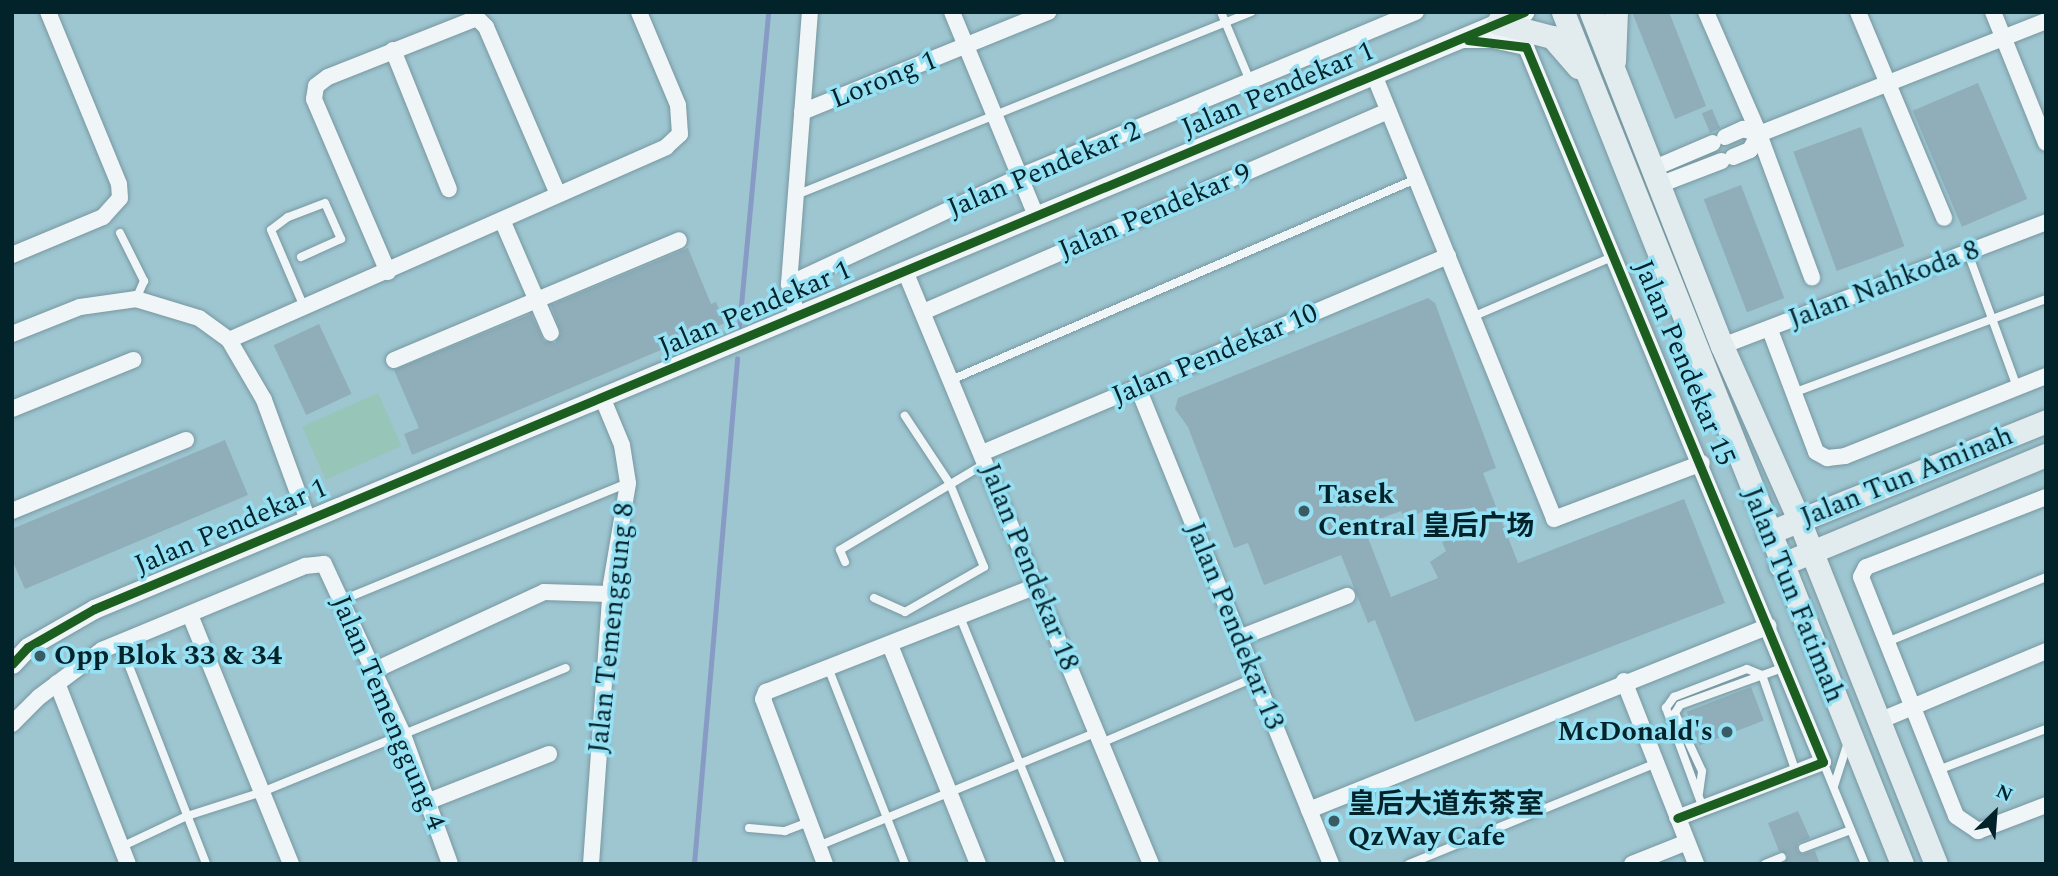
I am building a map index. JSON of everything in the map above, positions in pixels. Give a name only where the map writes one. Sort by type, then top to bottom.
[{"type":"main road","name":"Jalan Tun Fatimah","points":[[1563,12],[1780,565],[1902,864]]},
{"type":"main road","name":"Jalan Tun Fatimah","points":[[1591,12],[1722,346],[1812,551],[1936,864]]},
{"type":"main road","points":[[1613,71],[1616,12]]},
{"type":"main road","points":[[1501,18],[1552,37],[1590,81]]},
{"type":"main road","points":[[1656,177],[1644,174],[1641,186],[1664,243],[1659,256]]},
{"type":"main road","name":"Jalan Tun Aminah","points":[[1768,533],[2046,421]]},
{"type":"main road","name":"Jalan Tun Aminah","points":[[1780,565],[2046,455]]},
{"type":"street","points":[[12,255],[103,217],[120,198],[119,184],[48,12]]},
{"type":"street","points":[[229,341],[305,310],[666,147],[680,134],[678,105],[639,12]]},
{"type":"street","points":[[797,316],[789,284],[793,196],[810,12]]},
{"type":"street","points":[[952,12],[1036,216]]},
{"type":"street","name":"Jalan Pendekar 2","points":[[789,284],[1019,177],[1251,83],[1416,12]]},
{"type":"street","name":"Jalan Pendekar 1","points":[[12,664],[28,648],[94,609],[1458,40],[1501,18],[1524,12]]},
{"type":"street","points":[[1706,12],[1759,134],[1812,277]]},
{"type":"street","points":[[1858,12],[1886,85],[1944,218]]},
{"type":"street","points":[[1993,12],[2046,143]]},
{"type":"street","name":"Lorong 1","points":[[802,113],[966,48],[1037,14]]},
{"type":"street","points":[[388,272],[314,99],[316,86],[328,77],[477,18],[486,27],[558,194]]},
{"type":"street","points":[[1656,177],[1742,129],[1759,134],[2046,20]]},
{"type":"street","name":"Jalan Pendekar 15","points":[[1458,40],[1493,40],[1526,47],[1702,463],[1823,762]]},
{"type":"street","points":[[393,50],[449,189]]},
{"type":"street","points":[[1374,75],[1554,519],[1702,463]]},
{"type":"street","name":"Jalan Pendekar 9","points":[[923,312],[1388,111]]},
{"type":"street","points":[[1656,177],[1751,150],[1759,134]]},
{"type":"street","points":[[502,220],[551,332]]},
{"type":"street","name":"Jalan Nahkoda 8","points":[[1722,346],[1770,330],[2046,222]]},
{"type":"street","points":[[394,360],[679,240]]},
{"type":"street","name":"Jalan Pendekar 10","points":[[984,458],[1138,388],[1447,256]]},
{"type":"street","name":"Jalan Pendekar 18","points":[[905,271],[1151,864]]},
{"type":"street","points":[[12,334],[80,307],[136,299],[199,318],[229,341],[264,400],[308,520]]},
{"type":"street","points":[[1770,330],[1816,452],[1827,458],[1845,456],[2046,376]]},
{"type":"street","points":[[12,409],[133,360]]},
{"type":"street","name":"Jalan Pendekar 13","points":[[1138,388],[1331,864]]},
{"type":"street","name":"Jalan Temenggung 8","points":[[591,864],[610,594],[628,483],[622,445],[602,397]]},
{"type":"street","points":[[12,511],[186,440]]},
{"type":"street","points":[[2046,497],[1866,567],[1861,577],[1956,816],[1978,831],[2046,805]]},
{"type":"street","name":"Jalan Temenggung 4","points":[[190,615],[305,565],[324,564],[402,732],[450,864]]},
{"type":"street","points":[[825,864],[763,699],[766,692],[829,670],[1036,586]]},
{"type":"street","points":[[373,671],[544,592],[610,594]]},
{"type":"street","points":[[1240,638],[1347,596]]},
{"type":"street","points":[[12,724],[57,683],[102,650],[190,615],[291,864]]},
{"type":"street","points":[[1309,810],[1624,681],[1768,626]]},
{"type":"street","points":[[890,645],[978,864]]},
{"type":"street","points":[[1879,721],[2046,651]]},
{"type":"street","points":[[1624,681],[1696,864]]},
{"type":"street","points":[[57,683],[128,864]]},
{"type":"street","points":[[429,801],[549,754]]},
{"type":"street","points":[[1677,818],[1701,802],[1823,762]]},
{"type":"street","points":[[1632,864],[1687,842]]},
{"type":"lane","points":[[1221,12],[1251,83]]},
{"type":"lane","points":[[793,196],[1252,12]]},
{"type":"lane","points":[[951,380],[1416,179]]},
{"type":"lane","points":[[301,257],[341,239],[326,203],[288,217],[271,230],[305,310]]},
{"type":"lane","points":[[120,233],[144,281],[136,299]]},
{"type":"lane","points":[[1968,253],[2017,387]]},
{"type":"lane","points":[[1472,317],[1614,256]]},
{"type":"lane","points":[[1793,393],[2046,299]]},
{"type":"lane","points":[[874,598],[900,613],[983,569],[950,484],[905,416]]},
{"type":"lane","points":[[845,562],[840,550],[950,484],[984,458]]},
{"type":"lane","points":[[341,601],[628,483]]},
{"type":"lane","points":[[1887,642],[2046,577]]},
{"type":"lane","points":[[960,617],[1061,864]]},
{"type":"lane","points":[[120,643],[206,864]]},
{"type":"lane","points":[[1762,676],[1785,667]]},
{"type":"lane","points":[[121,848],[187,816],[262,792],[402,732],[566,668]]},
{"type":"lane","points":[[1701,802],[1666,708],[1674,697],[1747,669],[1762,676],[1796,772]]},
{"type":"lane","points":[[829,670],[905,864]]},
{"type":"lane","points":[[818,846],[1021,763],[1099,738],[1256,677]]},
{"type":"lane","points":[[1938,771],[2046,729]]},
{"type":"lane","points":[[1834,786],[1850,736]]},
{"type":"lane","points":[[1823,762],[1865,864]]},
{"type":"lane","points":[[1409,864],[1657,763]]},
{"type":"lane","points":[[749,828],[785,831],[809,822]]},
{"type":"lane","points":[[1803,848],[1851,830]]},
{"type":"lane","points":[[1765,864],[1782,857]]},
{"type":"green space","points":[[378,393],[402,446],[326,480],[302,427]]},
{"type":"building","points":[[1632,12],[1669,12],[1706,106],[1675,119]]},
{"type":"building","points":[[1978,83],[2027,199],[1962,227],[1913,111]]},
{"type":"building","points":[[1712,109],[1720,128],[1710,133],[1702,113]]},
{"type":"building","points":[[1861,127],[1904,246],[1837,271],[1793,152]]},
{"type":"building","points":[[1741,185],[1784,298],[1747,312],[1704,199]]},
{"type":"building","points":[[688,248],[711,304],[716,302],[725,323],[412,455],[404,434],[419,428],[394,370],[531,314],[544,341],[555,343],[561,334],[551,305]]},
{"type":"building","name":"Tasek Central 皇后广场","points":[[1428,298],[1435,303],[1496,468],[1483,473],[1518,563],[1684,499],[1725,603],[1415,722],[1375,620],[1368,623],[1341,555],[1264,585],[1248,543],[1234,548],[1188,427],[1175,409],[1178,398]],"holes":[[[1435,507],[1448,540],[1442,542],[1446,551],[1430,562],[1438,578],[1391,597],[1363,525],[1401,511],[1402,514],[1415,509],[1417,514]]]},
{"type":"building","points":[[319,324],[352,394],[306,415],[274,345]]},
{"type":"building","points":[[225,440],[248,495],[25,589],[12,560],[12,529]]},
{"type":"building","points":[[1751,687],[1764,721],[1699,745],[1687,712]]},
{"type":"building","points":[[1798,811],[1810,838],[1798,843],[1797,851],[1803,854],[1815,851],[1820,864],[1784,864],[1788,855],[1779,851],[1768,823]]},
{"type":"waterway","points":[[739,327],[768,12]]},
{"type":"waterway","points":[[694,864],[737,359]]},
{"type":"cycle path","points":[[12,664],[28,647],[94,609],[1524,12]]},
{"type":"cycle path","points":[[1468,40],[1526,47],[1823,762],[1677,818]]},
{"type":"place","name":"Tasek Central 皇后广场","points":[[1304,511]]},
{"type":"place","name":"Opp Blok 33 & 34","points":[[40,656]]},
{"type":"place","name":"McDonald's","points":[[1727,732]]},
{"type":"place","name":"皇后大道东茶室 QzWay Cafe","points":[[1334,821]]}]
